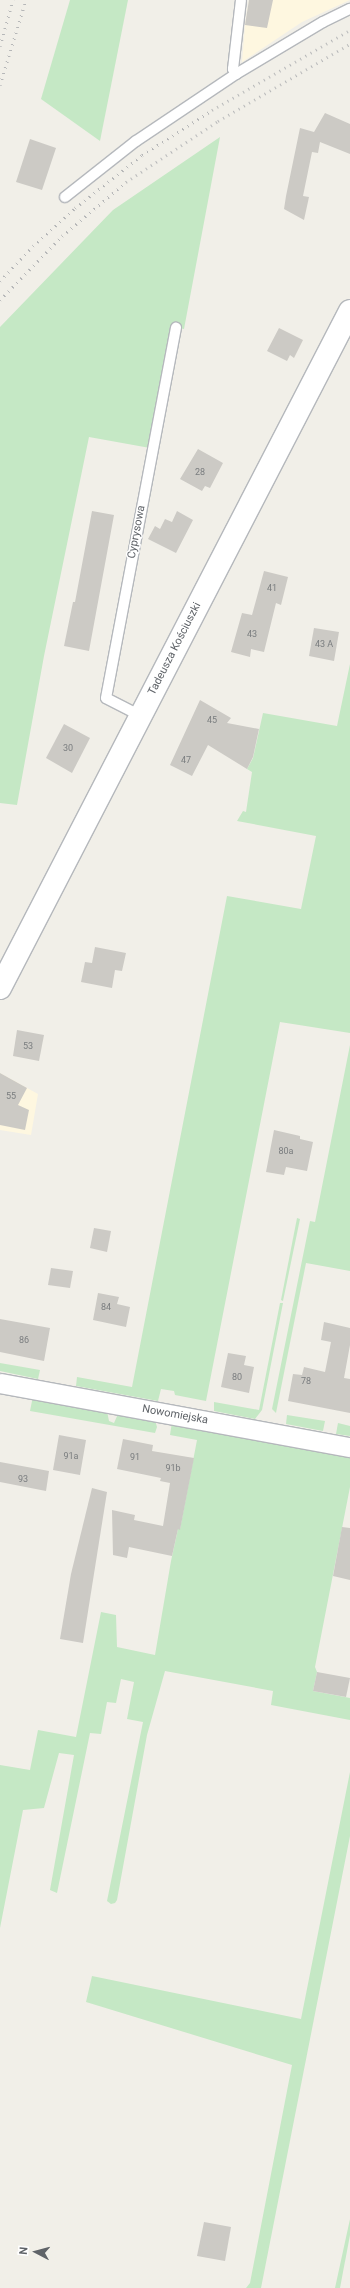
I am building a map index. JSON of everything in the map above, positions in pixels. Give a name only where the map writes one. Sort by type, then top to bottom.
[{"type":"street","name":"Tadeusza Kościuszki","points":[[0,988],[350,310]]},
{"type":"street","name":"Nowomiejska","points":[[0,1383],[350,1447]]},
{"type":"lane","points":[[236,74],[233,69],[241,0]]},
{"type":"lane","points":[[65,197],[136,141],[236,74],[323,22],[350,9]]},
{"type":"lane","name":"Cyprysowa","points":[[141,716],[106,698],[176,328]]},
{"type":"shaded area","points":[[249,0],[350,0],[302,22],[242,62]]},
{"type":"shaded area","points":[[0,1073],[38,1094],[31,1135],[0,1130]]},
{"type":"green space","points":[[70,0],[128,0],[100,141],[41,99]]},
{"type":"green space","points":[[220,137],[184,329],[174,327],[150,448],[89,437],[44,656],[17,805],[0,803],[0,327],[113,210]]},
{"type":"green space","points":[[350,664],[350,1033],[280,1022],[206,1401],[175,1395],[174,1391],[161,1389],[158,1401],[76,1386],[77,1377],[132,1387],[227,896],[301,909],[316,836],[237,821],[243,811],[246,812],[252,772],[247,769],[253,758],[263,713],[337,726]]},
{"type":"green space","points":[[350,1045],[350,1271],[306,1263],[276,1413],[272,1409],[310,1221],[315,1222]]},
{"type":"green space","points":[[297,1218],[300,1219],[283,1301],[281,1300]]},
{"type":"green space","points":[[280,1303],[283,1303],[262,1410],[255,1419],[214,1411],[214,1402],[259,1410]]},
{"type":"green space","points":[[0,1363],[40,1370],[38,1379],[0,1371]]},
{"type":"green space","points":[[33,1396],[107,1411],[109,1421],[114,1423],[118,1414],[121,1414],[155,1420],[157,1427],[155,1433],[30,1411]]},
{"type":"green space","points":[[287,1415],[325,1421],[323,1431],[286,1424]]},
{"type":"green space","points":[[172,1422],[350,1455],[350,1487],[315,1667],[317,1672],[313,1691],[350,1698],[350,1720],[271,1705],[273,1691],[165,1671],[147,1735],[117,1900],[115,1903],[111,1904],[107,1901],[143,1722],[127,1719],[134,1682],[121,1679],[116,1703],[107,1702],[101,1734],[90,1733],[57,1893],[50,1890],[74,1755],[59,1753],[44,1808],[23,1810],[0,1928],[0,1765],[30,1770],[38,1730],[76,1737],[101,1612],[116,1615],[117,1647],[155,1655],[171,1561],[178,1529],[180,1529],[197,1440],[170,1435]]},
{"type":"green space","points":[[338,1423],[350,1426],[350,1436],[336,1434]]},
{"type":"green space","points":[[350,1772],[350,1836],[261,2288],[246,2288],[250,2283],[292,2065],[86,2002],[92,1976],[301,2019]]},
{"type":"green space","points":[[350,2219],[350,2235],[340,2288],[335,2288]]},
{"type":"building","points":[[249,0],[273,0],[267,28],[245,25]]},
{"type":"building","points":[[325,113],[350,124],[350,154],[320,142],[318,153],[312,152],[303,196],[309,197],[304,220],[284,209],[286,196],[300,128],[314,132]]},
{"type":"building","points":[[30,139],[56,148],[42,190],[16,182]]},
{"type":"building","points":[[279,328],[303,340],[294,358],[290,355],[287,361],[267,351]]},
{"type":"building","points":[[198,449],[223,463],[210,488],[205,486],[202,491],[180,479]]},
{"type":"building","points":[[92,511],[114,515],[89,651],[64,646],[73,602],[75,602]]},
{"type":"building","points":[[177,511],[193,520],[176,553],[148,539],[155,526],[160,529],[165,519],[172,522]]},
{"type":"building","points":[[264,571],[288,577],[281,605],[276,603],[264,652],[251,649],[250,657],[231,652],[242,613],[252,615]]},
{"type":"building","points":[[314,628],[339,632],[334,661],[309,656]]},
{"type":"building","points":[[200,700],[231,718],[227,723],[259,729],[253,757],[247,769],[208,745],[192,776],[170,765]]},
{"type":"building","points":[[64,724],[90,738],[72,773],[46,758]]},
{"type":"building","points":[[95,947],[126,953],[122,971],[115,970],[112,988],[81,982],[85,962],[92,963]]},
{"type":"building","points":[[17,1030],[44,1035],[39,1061],[13,1056]]},
{"type":"building","points":[[0,1073],[27,1088],[18,1105],[29,1110],[25,1130],[0,1125]]},
{"type":"building","points":[[274,1130],[300,1136],[300,1139],[313,1142],[307,1171],[286,1167],[284,1175],[266,1172]]},
{"type":"building","points":[[94,1228],[111,1231],[107,1252],[90,1248]]},
{"type":"building","points":[[51,1268],[73,1271],[70,1288],[48,1285]]},
{"type":"building","points":[[98,1293],[119,1297],[117,1304],[130,1307],[126,1327],[93,1320]]},
{"type":"building","points":[[0,1319],[50,1328],[44,1361],[0,1352]]},
{"type":"building","points":[[324,1322],[350,1328],[350,1345],[344,1378],[350,1379],[350,1413],[288,1401],[293,1374],[302,1375],[304,1367],[325,1372],[331,1342],[321,1340]]},
{"type":"building","points":[[228,1353],[246,1356],[244,1365],[254,1367],[249,1393],[221,1387]]},
{"type":"building","points":[[59,1435],[86,1440],[80,1475],[53,1470]]},
{"type":"building","points":[[123,1439],[153,1445],[152,1451],[194,1458],[180,1530],[178,1529],[172,1556],[129,1547],[127,1558],[113,1555],[112,1510],[135,1515],[134,1520],[163,1526],[170,1483],[160,1481],[161,1478],[117,1469]]},
{"type":"building","points":[[0,1462],[49,1471],[46,1491],[0,1482]]},
{"type":"building","points":[[92,1488],[107,1492],[83,1643],[60,1639],[71,1574]]},
{"type":"building","points":[[342,1527],[350,1528],[350,1580],[333,1576]]},
{"type":"building","points":[[317,1672],[350,1678],[346,1697],[313,1691]]},
{"type":"building","points":[[204,2222],[231,2227],[225,2261],[197,2256]]},
{"type":"railway","points":[[0,46],[13,0]]},
{"type":"railway","points":[[0,85],[26,0]]},
{"type":"railway","points":[[0,281],[33,246],[75,208],[142,155],[212,110],[350,30]]},
{"type":"railway","points":[[0,300],[62,236],[126,182],[218,121],[350,44]]}]
